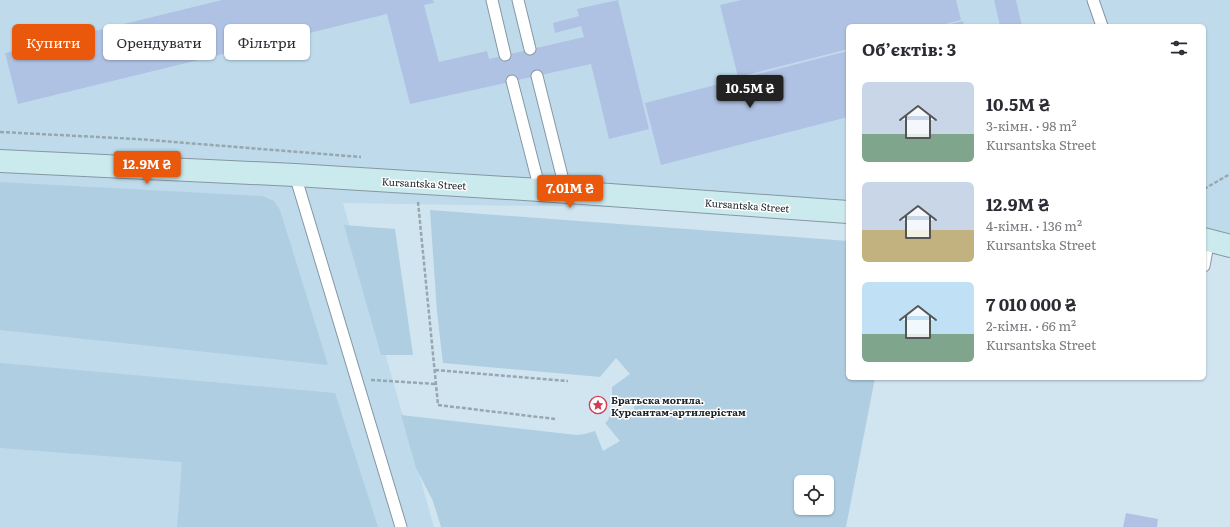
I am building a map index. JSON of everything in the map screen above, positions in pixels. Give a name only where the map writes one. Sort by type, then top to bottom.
[{"type":"street","name":"Kursantska Street","points":[[0,161],[295,175],[540,190],[846,212]]},
{"type":"street","points":[[1207,239],[1230,246]]},
{"type":"lane","points":[[492,0],[505,55]]},
{"type":"lane","points":[[518,0],[530,49]]},
{"type":"lane","points":[[1093,0],[1101,24]]},
{"type":"lane","points":[[537,76],[566,192]]},
{"type":"lane","points":[[512,82],[540,190]]},
{"type":"lane","points":[[295,175],[401,527]]},
{"type":"path","points":[[1206,187],[1230,174]]},
{"type":"path","points":[[416,183],[438,405],[555,419]]},
{"type":"path","points":[[435,370],[568,382]]},
{"type":"path","points":[[356,379],[436,384]]},
{"type":"shaded area","points":[[0,0],[1230,0],[1230,243],[1206,237],[1206,24],[846,24],[846,211],[343,203],[434,527],[0,527]]},
{"type":"shaded area","points":[[0,182],[263,196],[274,201],[280,210],[328,365],[0,330]]},
{"type":"shaded area","points":[[430,210],[846,241],[846,380],[875,380],[846,527],[441,527],[433,501],[416,468],[401,415],[577,435],[595,431],[603,451],[620,441],[605,423],[611,412],[633,418],[635,399],[612,400],[612,387],[630,374],[616,358],[600,377],[443,363],[437,312]]},
{"type":"shaded area","points":[[344,225],[395,229],[413,355],[381,355]]},
{"type":"shaded area","points":[[0,363],[335,393],[378,527],[177,527],[182,462],[0,448]]},
{"type":"building","points":[[222,0],[433,0],[434,3],[424,5],[439,62],[487,51],[489,59],[584,37],[581,26],[555,33],[553,23],[579,16],[577,9],[618,0],[649,129],[609,139],[591,64],[410,104],[387,14],[310,33],[310,24],[224,24],[224,54],[216,56],[216,24],[124,24]]},
{"type":"building","points":[[741,0],[956,0],[961,20],[946,24],[846,24],[846,50],[738,77],[720,5]]},
{"type":"building","points":[[994,0],[1016,0],[1022,24],[1000,24]]},
{"type":"building","points":[[963,21],[964,24],[950,24]]},
{"type":"building","points":[[103,29],[103,60],[198,60],[18,104],[5,53],[12,51],[12,60],[95,60],[95,31]]},
{"type":"building","points":[[846,52],[846,118],[661,165],[645,103]]},
{"type":"building","points":[[1126,513],[1158,519],[1157,527],[1123,527]]},
{"type":"place","name":"Братьска могила. Курсантам-артилерістам","points":[[598,405]]}]
